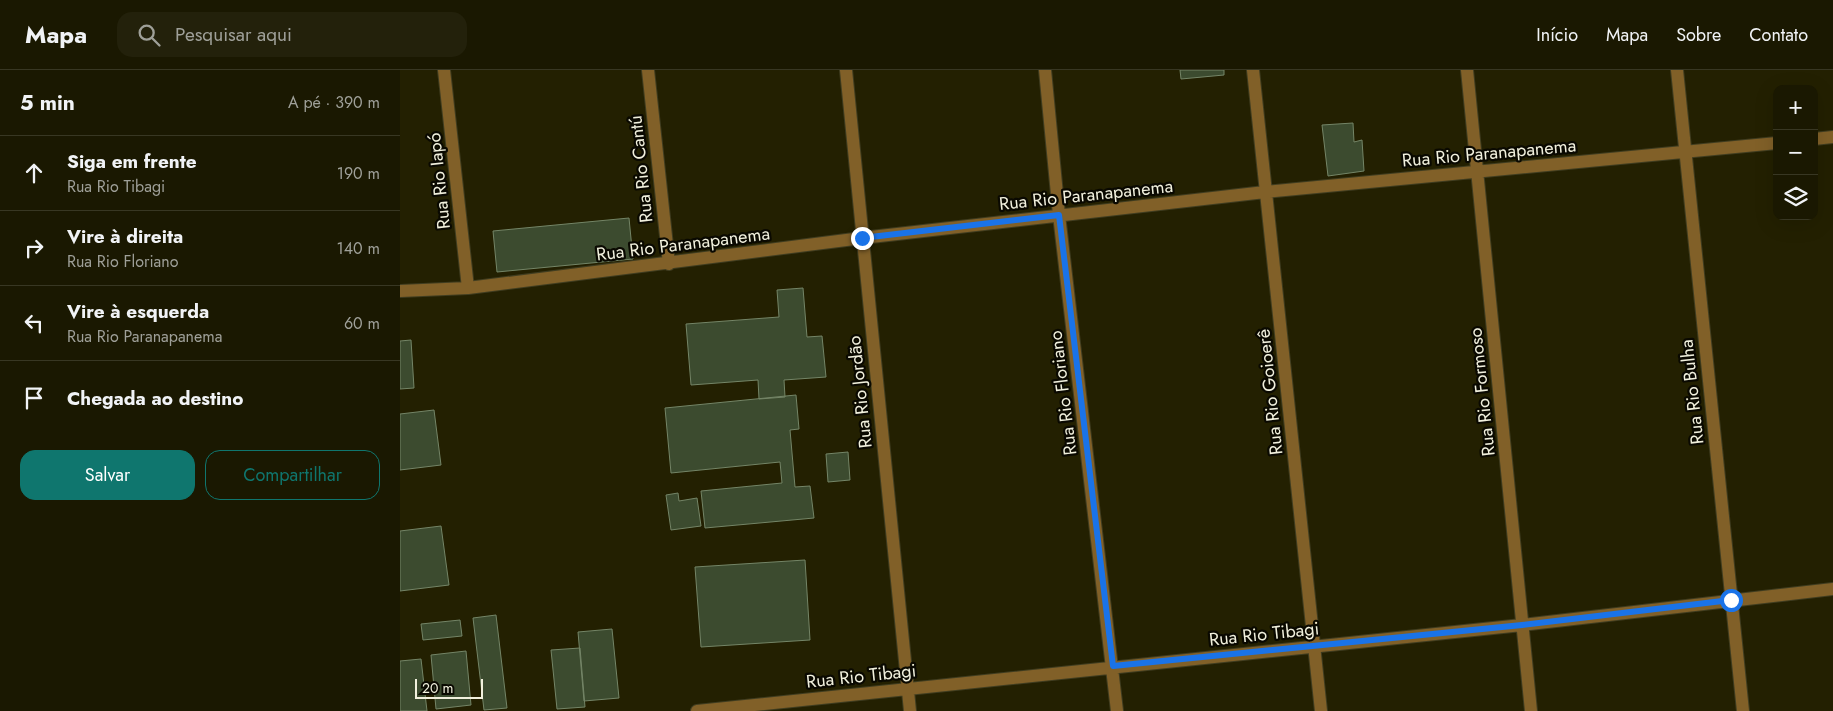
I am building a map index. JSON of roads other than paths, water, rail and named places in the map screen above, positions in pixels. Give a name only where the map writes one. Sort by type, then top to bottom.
[{"type":"street","name":"Rua Rio Iapó","points":[[444,70],[468,288]]},
{"type":"street","name":"Rua Rio Cantú","points":[[648,70],[669,264]]},
{"type":"street","name":"Rua Rio Jordão","points":[[846,70],[910,711]]},
{"type":"street","name":"Rua Rio Floriano","points":[[1045,70],[1059,215],[1117,711]]},
{"type":"street","name":"Rua Rio Goioerê","points":[[1253,70],[1321,711]]},
{"type":"street","name":"Rua Rio Formoso","points":[[1467,70],[1531,711]]},
{"type":"street","name":"Rua Rio Bulha","points":[[1677,70],[1684,153],[1744,711]]},
{"type":"street","points":[[1818,139],[1833,137]]},
{"type":"street","name":"Rua Rio Paranapanema","points":[[400,292],[468,288],[862,238],[1265,192],[1773,143]]},
{"type":"street","name":"Rua Rio Tibagi","points":[[705,711],[1113,666],[1522,625],[1833,589]]}]
